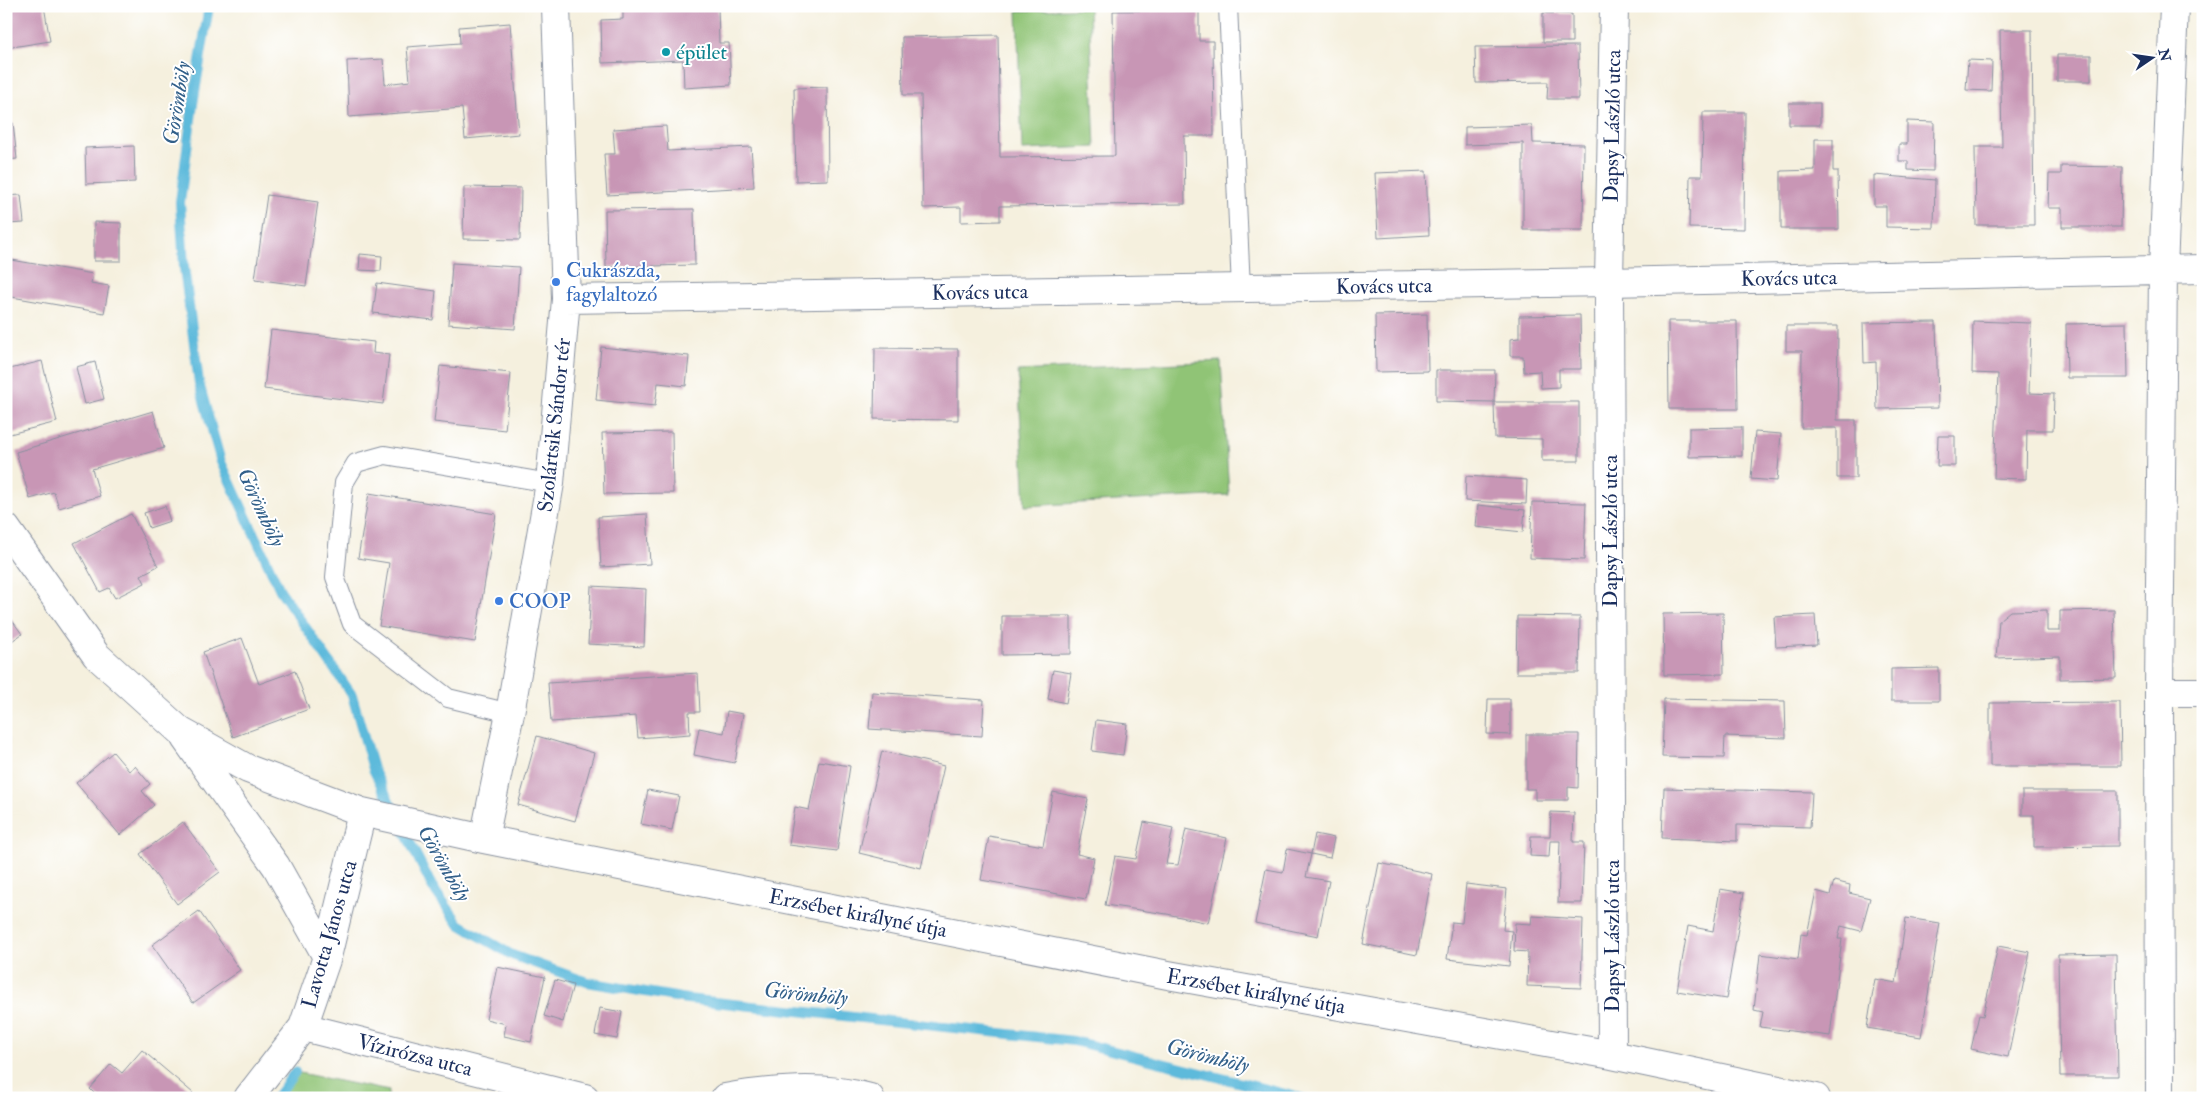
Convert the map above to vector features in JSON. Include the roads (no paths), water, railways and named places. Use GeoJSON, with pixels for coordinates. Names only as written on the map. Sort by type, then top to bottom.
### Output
{"type":"FeatureCollection","features":[{"type":"Feature","properties":{"kind":"street","name":"Szolártsik Sándor tér"},"geometry":{"type":"LineString","coordinates":[[484,839],[510,713],[550,483],[566,299],[556,6]]}},
{"type":"Feature","properties":{"kind":"street","name":"Dapsy László utca"},"geometry":{"type":"LineString","coordinates":[[1612,1055],[1609,282],[1614,6]]}},
{"type":"Feature","properties":{"kind":"street"},"geometry":{"type":"LineString","coordinates":[[2160,1098],[2159,692],[2162,269],[2174,6]]}},
{"type":"Feature","properties":{"kind":"street","name":"Kovács utca"},"geometry":{"type":"LineString","coordinates":[[566,299],[1609,282],[2203,269]]}},
{"type":"Feature","properties":{"kind":"street","name":"Erzsébet királyné útja"},"geometry":{"type":"LineString","coordinates":[[6,528],[96,655],[180,731],[248,769],[366,813],[484,839],[1168,975],[1612,1055],[1816,1098]]}},
{"type":"Feature","properties":{"kind":"street"},"geometry":{"type":"LineString","coordinates":[[2159,692],[2203,692]]}},
{"type":"Feature","properties":{"kind":"street"},"geometry":{"type":"LineString","coordinates":[[180,731],[276,866],[327,957]]}},
{"type":"Feature","properties":{"kind":"street","name":"Lavotta János utca"},"geometry":{"type":"LineString","coordinates":[[248,1098],[302,1027],[327,957],[366,813]]}},
{"type":"Feature","properties":{"kind":"street","name":"Vízirózsa utca"},"geometry":{"type":"LineString","coordinates":[[302,1027],[585,1098]]}},
{"type":"Feature","properties":{"kind":"street"},"geometry":{"type":"LineString","coordinates":[[725,1098],[770,1091],[846,1092],[870,1098]]}},
{"type":"Feature","properties":{"kind":"lane"},"geometry":{"type":"LineString","coordinates":[[1228,6],[1241,288]]}},
{"type":"Feature","properties":{"kind":"lane"},"geometry":{"type":"LineString","coordinates":[[510,713],[448,698],[352,624],[335,577],[344,483],[356,463],[385,455],[550,483]]}},
{"type":"Feature","properties":{"kind":"waterway","name":"Görömböly"},"geometry":{"type":"LineString","coordinates":[[209,6],[180,202],[184,267],[199,383],[221,462],[280,590],[352,695],[373,769],[432,886],[459,924],[512,955],[587,982],[687,999],[1074,1041],[1301,1098]]}},
{"type":"Feature","properties":{"kind":"waterway"},"geometry":{"type":"LineString","coordinates":[[276,1098],[295,1072]]}},
{"type":"Feature","properties":{"kind":"place","name":"épület"},"geometry":{"type":"Point","coordinates":[666,52]}},
{"type":"Feature","properties":{"kind":"place","name":"Cukrászda, fagylaltozó"},"geometry":{"type":"Point","coordinates":[556,282]}},
{"type":"Feature","properties":{"kind":"place","name":"COOP"},"geometry":{"type":"Point","coordinates":[499,601]}}]}
